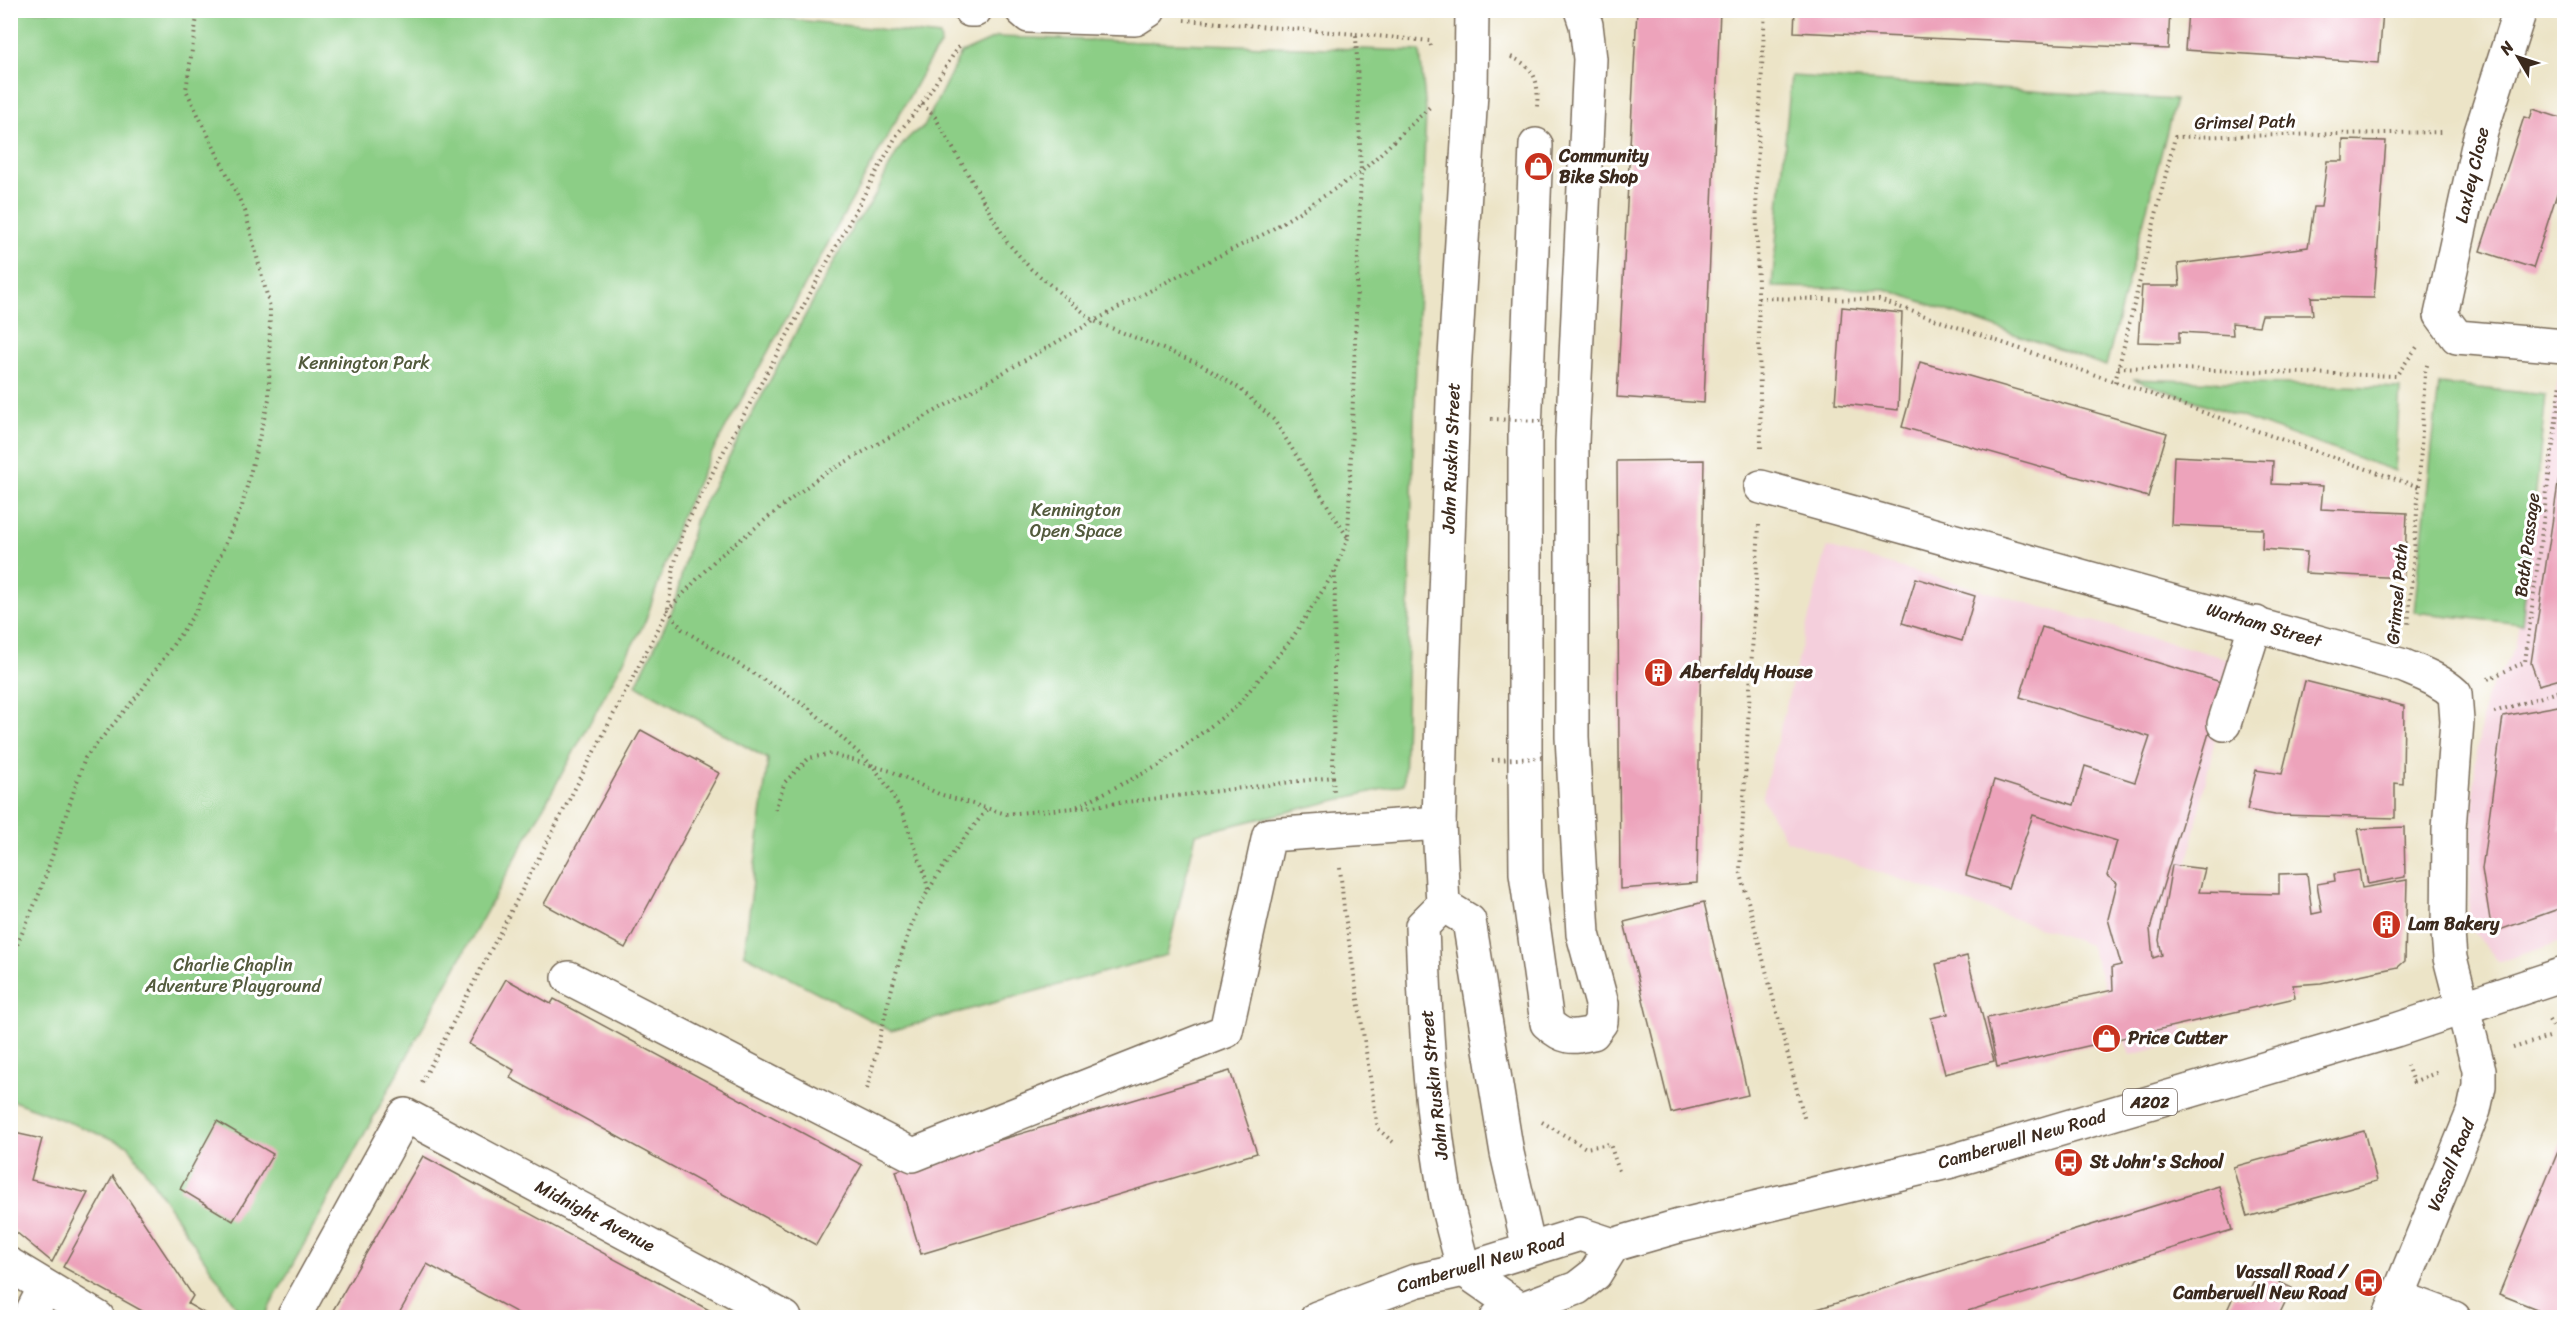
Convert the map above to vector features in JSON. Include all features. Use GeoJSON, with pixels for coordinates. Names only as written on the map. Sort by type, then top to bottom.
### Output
{"type":"FeatureCollection","features":[{"type":"Feature","properties":{"kind":"main road"},"geometry":{"type":"LineString","coordinates":[[1022,10],[1029,16],[1135,19],[1149,11]]}},
{"type":"Feature","properties":{"kind":"main road","name":"John Ruskin Street"},"geometry":{"type":"LineString","coordinates":[[1464,1270],[1447,1204],[1430,1079],[1422,926],[1443,905],[1439,823],[1454,373],[1471,93],[1472,10]]}},
{"type":"Feature","properties":{"kind":"main road"},"geometry":{"type":"LineString","coordinates":[[1536,145],[1525,431],[1526,873],[1547,1023],[1559,1035],[1574,1038],[1593,1033],[1602,1022],[1602,1004],[1583,934],[1572,737],[1572,442],[1590,59],[1586,25],[1581,10]]}},
{"type":"Feature","properties":{"kind":"main road","name":"Laxley Close"},"geometry":{"type":"LineString","coordinates":[[2449,326],[2481,132],[2520,10]]}},
{"type":"Feature","properties":{"kind":"main road"},"geometry":{"type":"LineString","coordinates":[[2449,326],[2563,362]]}},
{"type":"Feature","properties":{"kind":"main road","name":"Warham Street"},"geometry":{"type":"LineString","coordinates":[[1761,487],[2404,666],[2432,677],[2446,686],[2456,708]]}},
{"type":"Feature","properties":{"kind":"main road"},"geometry":{"type":"LineString","coordinates":[[2224,724],[2256,623]]}},
{"type":"Feature","properties":{"kind":"main road"},"geometry":{"type":"LineString","coordinates":[[2456,708],[2449,829],[2448,910],[2450,958],[2463,1008]]}},
{"type":"Feature","properties":{"kind":"main road"},"geometry":{"type":"LineString","coordinates":[[569,978],[913,1155],[1226,1031],[1269,835],[1439,823]]}},
{"type":"Feature","properties":{"kind":"main road"},"geometry":{"type":"LineString","coordinates":[[1443,905],[1469,921],[1507,1153],[1530,1249]]}},
{"type":"Feature","properties":{"kind":"main road","name":"Camberwell New Road"},"geometry":{"type":"LineString","coordinates":[[1317,1317],[1415,1281],[1464,1270],[1580,1234],[1613,1245],[1746,1210],[1952,1161],[2463,1008],[2565,974]]}},
{"type":"Feature","properties":{"kind":"main road","name":"Vassall Road"},"geometry":{"type":"LineString","coordinates":[[2394,1307],[2474,1110],[2479,1086],[2477,1060],[2463,1008]]}},
{"type":"Feature","properties":{"kind":"main road"},"geometry":{"type":"LineString","coordinates":[[293,1317],[405,1114]]}},
{"type":"Feature","properties":{"kind":"main road","name":"Midnight Avenue"},"geometry":{"type":"LineString","coordinates":[[405,1114],[785,1317]]}},
{"type":"Feature","properties":{"kind":"main road"},"geometry":{"type":"LineString","coordinates":[[1464,1270],[1509,1313],[1577,1288],[1595,1274],[1613,1245]]}},
{"type":"Feature","properties":{"kind":"main road"},"geometry":{"type":"LineString","coordinates":[[10,1265],[98,1317]]}},
{"type":"Feature","properties":{"kind":"main road"},"geometry":{"type":"LineString","coordinates":[[29,1317],[45,1287]]}},
{"type":"Feature","properties":{"kind":"main road"},"geometry":{"type":"LineString","coordinates":[[2394,1307],[2454,1317]]}},
{"type":"Feature","properties":{"kind":"path"},"geometry":{"type":"LineString","coordinates":[[10,962],[40,892],[86,758],[141,691],[195,613],[242,506],[269,399],[270,308],[245,211],[186,90],[198,10]]}},
{"type":"Feature","properties":{"kind":"path"},"geometry":{"type":"LineString","coordinates":[[1765,10],[1756,184],[1761,487],[1740,870],[1805,1121]]}},
{"type":"Feature","properties":{"kind":"path"},"geometry":{"type":"LineString","coordinates":[[929,893],[924,872],[904,817],[890,790],[873,766],[809,708],[682,629],[668,610],[674,566],[684,529],[719,460],[893,143],[922,104],[971,27],[972,11]]}},
{"type":"Feature","properties":{"kind":"path"},"geometry":{"type":"LineString","coordinates":[[1149,11],[1173,19],[1430,41]]}},
{"type":"Feature","properties":{"kind":"path"},"geometry":{"type":"LineString","coordinates":[[1074,808],[1158,766],[1236,707],[1291,640],[1335,571],[1348,538],[1361,172],[1356,34]]}},
{"type":"Feature","properties":{"kind":"path"},"geometry":{"type":"LineString","coordinates":[[1471,48],[1509,56],[1524,62],[1533,72],[1538,96],[1536,145]]}},
{"type":"Feature","properties":{"kind":"path"},"geometry":{"type":"LineString","coordinates":[[405,1114],[668,610],[716,559],[819,477],[1094,321],[1172,279],[1268,232],[1361,172],[1439,97],[1471,93]]}},
{"type":"Feature","properties":{"kind":"path"},"geometry":{"type":"LineString","coordinates":[[922,104],[935,117],[1007,242],[1031,269],[1094,321],[1200,364],[1239,388],[1274,420],[1348,538]]}},
{"type":"Feature","properties":{"kind":"path","name":"Grimsel Path"},"geometry":{"type":"LineString","coordinates":[[2115,382],[2175,137],[2481,132]]}},
{"type":"Feature","properties":{"kind":"path"},"geometry":{"type":"LineString","coordinates":[[1758,298],[1879,300],[2420,487]]}},
{"type":"Feature","properties":{"kind":"path"},"geometry":{"type":"LineString","coordinates":[[2118,367],[2396,376],[2449,326]]}},
{"type":"Feature","properties":{"kind":"path","name":"Grimsel Path"},"geometry":{"type":"LineString","coordinates":[[2404,666],[2420,487],[2425,372],[2449,326]]}},
{"type":"Feature","properties":{"kind":"path","name":"Bath Passage"},"geometry":{"type":"LineString","coordinates":[[2456,708],[2525,662],[2563,362]]}},
{"type":"Feature","properties":{"kind":"path"},"geometry":{"type":"LineString","coordinates":[[1491,419],[1541,421]]}},
{"type":"Feature","properties":{"kind":"path"},"geometry":{"type":"LineString","coordinates":[[1334,800],[1335,571]]}},
{"type":"Feature","properties":{"kind":"path"},"geometry":{"type":"LineString","coordinates":[[2456,708],[2488,714],[2565,690]]}},
{"type":"Feature","properties":{"kind":"path"},"geometry":{"type":"LineString","coordinates":[[775,810],[785,782],[809,758],[831,754],[891,771],[939,795],[1006,813],[1074,808],[1333,777]]}},
{"type":"Feature","properties":{"kind":"path"},"geometry":{"type":"LineString","coordinates":[[1492,760],[1543,758]]}},
{"type":"Feature","properties":{"kind":"path"},"geometry":{"type":"LineString","coordinates":[[866,1095],[894,985],[918,911],[957,849],[987,809]]}},
{"type":"Feature","properties":{"kind":"path"},"geometry":{"type":"LineString","coordinates":[[1339,857],[1344,909],[1378,1129],[1393,1142]]}},
{"type":"Feature","properties":{"kind":"path"},"geometry":{"type":"LineString","coordinates":[[2511,1049],[2550,1037]]}},
{"type":"Feature","properties":{"kind":"path"},"geometry":{"type":"LineString","coordinates":[[2407,1065],[2413,1082],[2438,1072]]}},
{"type":"Feature","properties":{"kind":"path"},"geometry":{"type":"LineString","coordinates":[[1540,1112],[1542,1123],[1586,1148],[1610,1144],[1620,1174]]}},
{"type":"Feature","properties":{"kind":"shaded area"},"geometry":{"type":"Polygon","coordinates":[[[2564,369],[2564,941],[2499,962],[2468,925],[2475,766],[2485,698],[2515,648],[2559,373],[2564,369]]]}},
{"type":"Feature","properties":{"kind":"shaded area"},"geometry":{"type":"Polygon","coordinates":[[[1827,547],[2232,660],[2170,945],[2185,1042],[2130,1055],[2090,945],[1786,840],[1762,799],[1827,547]]]}},
{"type":"Feature","properties":{"kind":"green space","name":"Kennington Park"},"geometry":{"type":"Polygon","coordinates":[[[709,10],[940,36],[941,44],[929,61],[708,460],[680,520],[645,622],[264,1317],[243,1317],[128,1145],[11,1100],[10,11],[709,10]]]}},
{"type":"Feature","properties":{"kind":"green space","name":"Kennington Open Space"},"geometry":{"type":"Polygon","coordinates":[[[997,37],[1420,51],[1426,112],[1415,390],[1404,784],[1196,834],[1167,955],[891,1031],[744,954],[768,759],[636,685],[673,609],[696,518],[855,223],[876,194],[898,150],[914,133],[924,127],[961,53],[997,37]]]}},
{"type":"Feature","properties":{"kind":"green space"},"geometry":{"type":"Polygon","coordinates":[[[1791,76],[2175,100],[2106,366],[1885,289],[1772,287],[1791,76]]]}},
{"type":"Feature","properties":{"kind":"green space"},"geometry":{"type":"Polygon","coordinates":[[[2133,379],[2400,388],[2395,471],[2133,379]]]}},
{"type":"Feature","properties":{"kind":"green space"},"geometry":{"type":"Polygon","coordinates":[[[2439,384],[2546,395],[2522,624],[2414,612],[2439,384]]]}},
{"type":"Feature","properties":{"kind":"building"},"geometry":{"type":"Polygon","coordinates":[[[1637,10],[1720,10],[1704,403],[1617,397],[1637,10]]]}},
{"type":"Feature","properties":{"kind":"building"},"geometry":{"type":"Polygon","coordinates":[[[1795,10],[2170,10],[2168,49],[1794,32],[1795,10]]]}},
{"type":"Feature","properties":{"kind":"building"},"geometry":{"type":"Polygon","coordinates":[[[2188,10],[2383,10],[2379,63],[2185,50],[2188,10]]]}},
{"type":"Feature","properties":{"kind":"building"},"geometry":{"type":"Polygon","coordinates":[[[2533,109],[2564,119],[2564,172],[2533,268],[2480,251],[2524,117],[2530,119],[2533,109]]]}},
{"type":"Feature","properties":{"kind":"building"},"geometry":{"type":"Polygon","coordinates":[[[2343,140],[2386,141],[2374,298],[2311,297],[2313,315],[2262,315],[2259,326],[2232,323],[2233,335],[2179,332],[2179,343],[2138,342],[2142,286],[2180,286],[2178,264],[2308,247],[2314,207],[2321,207],[2327,161],[2343,161],[2343,140]]]}},
{"type":"Feature","properties":{"kind":"building"},"geometry":{"type":"Polygon","coordinates":[[[1842,307],[1902,313],[1898,410],[1835,403],[1842,307]]]}},
{"type":"Feature","properties":{"kind":"building"},"geometry":{"type":"Polygon","coordinates":[[[1920,362],[2167,433],[2148,497],[1902,427],[1920,362]]]}},
{"type":"Feature","properties":{"kind":"building"},"geometry":{"type":"Polygon","coordinates":[[[2563,451],[2564,678],[2539,685],[2531,663],[2563,451]]]}},
{"type":"Feature","properties":{"kind":"building"},"geometry":{"type":"Polygon","coordinates":[[[2174,456],[2273,461],[2272,484],[2323,486],[2321,509],[2407,513],[2404,578],[2305,573],[2307,552],[2262,549],[2263,529],[2171,525],[2174,456]]]}},
{"type":"Feature","properties":{"kind":"building","name":"Aberfeldy House"},"geometry":{"type":"Polygon","coordinates":[[[1704,460],[1697,883],[1620,889],[1617,461],[1704,460]]]}},
{"type":"Feature","properties":{"kind":"building"},"geometry":{"type":"Polygon","coordinates":[[[1916,578],[1975,596],[1962,641],[1902,623],[1916,578]]]}},
{"type":"Feature","properties":{"kind":"building"},"geometry":{"type":"Polygon","coordinates":[[[2042,627],[2224,683],[2150,929],[2153,958],[2162,955],[2159,940],[2172,865],[2205,869],[2199,892],[2279,894],[2279,874],[2307,873],[2312,914],[2322,912],[2317,884],[2335,881],[2334,874],[2359,870],[2362,888],[2407,880],[2405,961],[2398,967],[2321,983],[2293,985],[2295,998],[1997,1067],[1987,1018],[2113,990],[2112,967],[2121,965],[2108,919],[2117,883],[2107,876],[2117,841],[2033,815],[2008,888],[1966,875],[1994,780],[2074,805],[2085,766],[2135,782],[2150,737],[2020,697],[2042,627]]]}},
{"type":"Feature","properties":{"kind":"building"},"geometry":{"type":"Polygon","coordinates":[[[2305,681],[2404,706],[2403,784],[2395,783],[2395,818],[2275,815],[2247,810],[2256,770],[2282,774],[2305,681]]]}},
{"type":"Feature","properties":{"kind":"building"},"geometry":{"type":"Polygon","coordinates":[[[2564,705],[2564,798],[2559,830],[2564,829],[2564,907],[2497,931],[2491,926],[2482,869],[2503,716],[2564,705]]]}},
{"type":"Feature","properties":{"kind":"building"},"geometry":{"type":"Polygon","coordinates":[[[641,730],[719,773],[625,948],[544,904],[641,730]]]}},
{"type":"Feature","properties":{"kind":"building"},"geometry":{"type":"Polygon","coordinates":[[[2404,827],[2405,877],[2368,884],[2358,829],[2404,827]]]}},
{"type":"Feature","properties":{"kind":"building"},"geometry":{"type":"Polygon","coordinates":[[[1704,902],[1748,1095],[1671,1113],[1624,922],[1704,902]]]}},
{"type":"Feature","properties":{"kind":"building"},"geometry":{"type":"Polygon","coordinates":[[[1967,956],[1994,1061],[1945,1074],[1931,1018],[1948,1014],[1936,964],[1967,956]]]}},
{"type":"Feature","properties":{"kind":"building"},"geometry":{"type":"Polygon","coordinates":[[[506,979],[551,1004],[554,999],[862,1165],[816,1245],[510,1078],[514,1070],[469,1044],[506,979]]]}},
{"type":"Feature","properties":{"kind":"building"},"geometry":{"type":"Polygon","coordinates":[[[1230,1071],[1257,1153],[921,1254],[896,1171],[1230,1071]]]}},
{"type":"Feature","properties":{"kind":"building"},"geometry":{"type":"Polygon","coordinates":[[[217,1121],[273,1154],[233,1221],[180,1189],[217,1121]]]}},
{"type":"Feature","properties":{"kind":"building"},"geometry":{"type":"Polygon","coordinates":[[[2364,1131],[2377,1181],[2247,1217],[2233,1167],[2364,1131]]]}},
{"type":"Feature","properties":{"kind":"building"},"geometry":{"type":"Polygon","coordinates":[[[10,1132],[42,1139],[31,1180],[88,1193],[52,1262],[10,1227],[10,1132]]]}},
{"type":"Feature","properties":{"kind":"building"},"geometry":{"type":"Polygon","coordinates":[[[2564,1137],[2564,1313],[2563,1317],[2557,1317],[2499,1294],[2564,1137]]]}},
{"type":"Feature","properties":{"kind":"building"},"geometry":{"type":"Polygon","coordinates":[[[423,1156],[722,1317],[525,1317],[427,1264],[397,1317],[329,1317],[423,1156]]]}},
{"type":"Feature","properties":{"kind":"building"},"geometry":{"type":"Polygon","coordinates":[[[113,1176],[193,1296],[188,1304],[211,1317],[153,1317],[63,1267],[113,1176]]]}},
{"type":"Feature","properties":{"kind":"building"},"geometry":{"type":"Polygon","coordinates":[[[2219,1186],[2232,1230],[1948,1317],[1791,1317],[2219,1186]]]}},
{"type":"Feature","properties":{"kind":"building"},"geometry":{"type":"Polygon","coordinates":[[[2258,1272],[2292,1288],[2279,1315],[2285,1317],[2224,1317],[2234,1295],[2245,1299],[2258,1272]]]}},
{"type":"Feature","properties":{"kind":"place","name":"Community Bike Shop"},"geometry":{"type":"Point","coordinates":[1538,166]}},
{"type":"Feature","properties":{"kind":"place","name":"Aberfeldy House"},"geometry":{"type":"Point","coordinates":[1659,672]}},
{"type":"Feature","properties":{"kind":"place","name":"Lam Bakery"},"geometry":{"type":"Point","coordinates":[2387,924]}},
{"type":"Feature","properties":{"kind":"place","name":"Price Cutter"},"geometry":{"type":"Point","coordinates":[2107,1038]}},
{"type":"Feature","properties":{"kind":"place","name":"St John's School"},"geometry":{"type":"Point","coordinates":[2069,1162]}},
{"type":"Feature","properties":{"kind":"place","name":"Vassall Road / Camberwell New Road"},"geometry":{"type":"Point","coordinates":[2368,1282]}},
{"type":"Feature","properties":{"kind":"park label","name":"Charlie Chaplin Adventure Playground"},"geometry":{"type":"Point","coordinates":[233,975]}}]}
